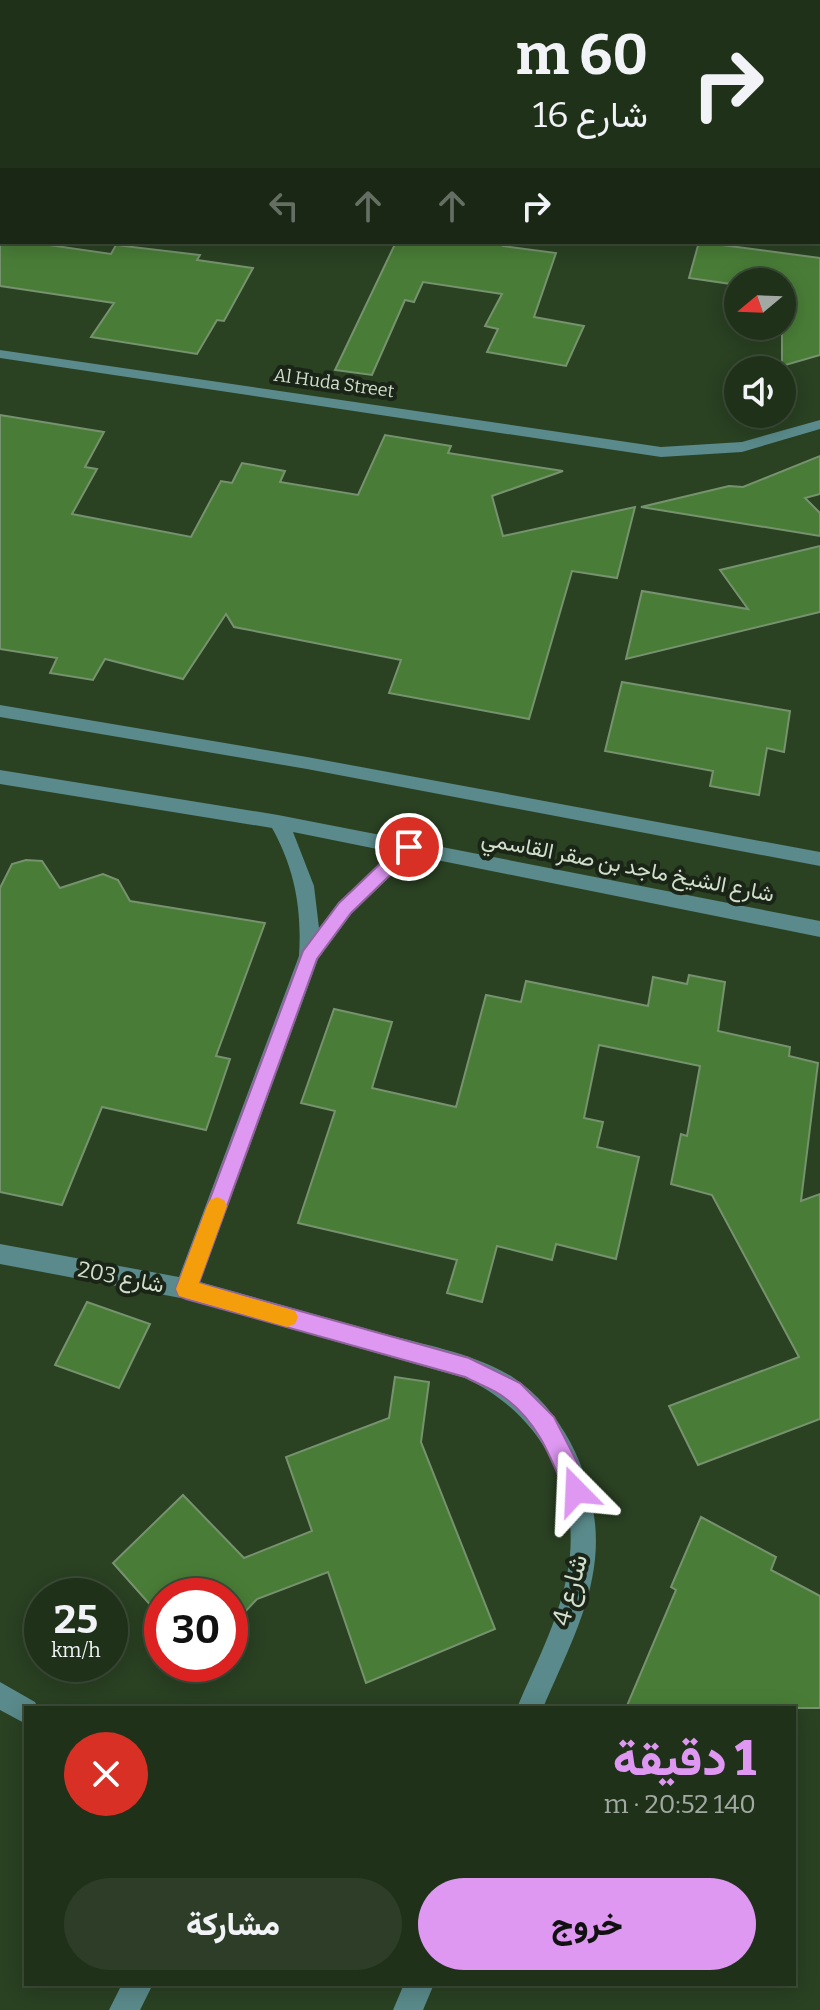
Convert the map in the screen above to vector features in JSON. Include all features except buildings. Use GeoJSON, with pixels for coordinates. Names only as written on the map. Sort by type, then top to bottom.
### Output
{"type":"FeatureCollection","features":[{"type":"Feature","properties":{"kind":"street","name":"Al Huda Street"},"geometry":{"type":"LineString","coordinates":[[0,354],[661,452],[705,453],[747,448],[820,424]]}},
{"type":"Feature","properties":{"kind":"street","name":"Al Huda Street"},"geometry":{"type":"LineString","coordinates":[[661,452],[753,437],[820,412]]}},
{"type":"Feature","properties":{"kind":"street","name":"شارع الشيخ ماجد بن صقر القاسمي"},"geometry":{"type":"LineString","coordinates":[[0,711],[323,766],[820,859]]}},
{"type":"Feature","properties":{"kind":"street","name":"شارع الشيخ ماجد بن صقر القاسمي"},"geometry":{"type":"LineString","coordinates":[[0,777],[278,822],[820,929]]}},
{"type":"Feature","properties":{"kind":"street"},"geometry":{"type":"LineString","coordinates":[[186,1289],[309,956],[311,927],[306,885],[292,846],[278,822]]}},
{"type":"Feature","properties":{"kind":"street"},"geometry":{"type":"LineString","coordinates":[[309,956],[345,908],[409,847]]}},
{"type":"Feature","properties":{"kind":"street","name":"شارع 203"},"geometry":{"type":"LineString","coordinates":[[0,1254],[186,1289],[469,1368],[512,1390],[547,1425],[570,1469]]}},
{"type":"Feature","properties":{"kind":"street","name":"شارع 4"},"geometry":{"type":"LineString","coordinates":[[531,1706],[571,1604],[583,1559],[582,1513],[570,1469]]}},
{"type":"Feature","properties":{"kind":"street"},"geometry":{"type":"LineString","coordinates":[[0,1695],[24,1710]]}},
{"type":"Feature","properties":{"kind":"street"},"geometry":{"type":"LineString","coordinates":[[124,2010],[137,1986]]}},
{"type":"Feature","properties":{"kind":"street"},"geometry":{"type":"LineString","coordinates":[[408,2010],[418,1986]]}},
{"type":"Feature","properties":{"kind":"slow traffic"},"geometry":{"type":"LineString","coordinates":[[217,1206],[186,1289],[287,1317]]}},
{"type":"Feature","properties":{"kind":"route"},"geometry":{"type":"LineString","coordinates":[[409,847],[365,886],[309,956],[186,1289],[469,1368],[512,1390],[547,1425],[570,1469],[576,1491]]}}]}
